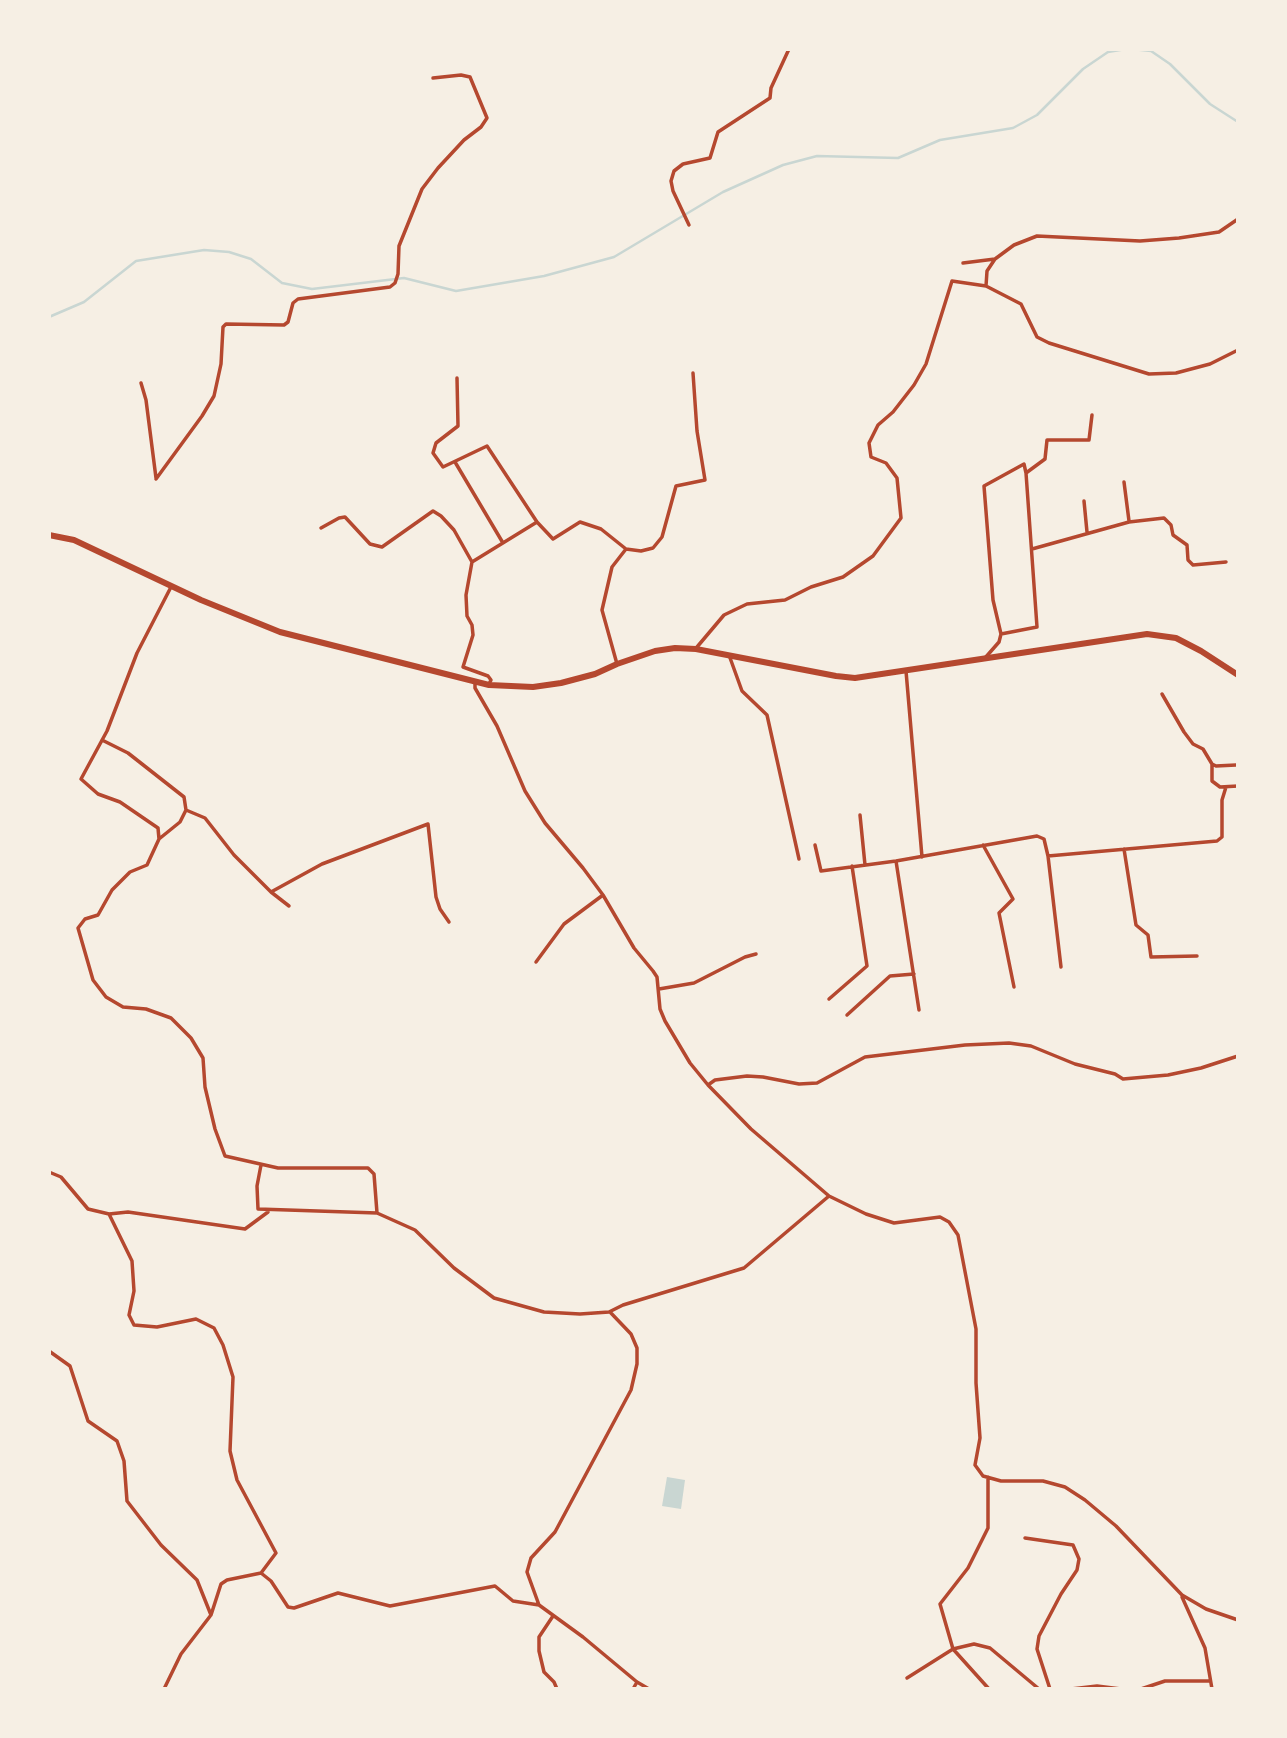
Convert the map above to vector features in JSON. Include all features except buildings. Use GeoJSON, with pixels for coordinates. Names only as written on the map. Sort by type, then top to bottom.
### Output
{"type":"FeatureCollection","features":[{"type":"Feature","properties":{"kind":"highway"},"geometry":{"type":"LineString","coordinates":[[49,535],[74,540],[201,600],[280,632],[489,685],[533,687],[561,683],[595,674],[655,651],[675,648],[696,649],[845,677],[906,671],[1124,636],[1164,635],[1194,647],[1238,675]]}},
{"type":"Feature","properties":{"kind":"street"},"geometry":{"type":"LineString","coordinates":[[689,225],[671,181],[674,171],[683,164],[710,158],[718,132],[770,98],[771,88],[789,49]]}},
{"type":"Feature","properties":{"kind":"street"},"geometry":{"type":"LineString","coordinates":[[141,383],[146,400],[156,479],[214,396],[221,364],[223,327],[226,324],[284,325],[288,322],[293,303],[298,299],[390,287],[395,283],[399,246],[422,188],[487,118],[470,78],[461,75],[433,78]]}},
{"type":"Feature","properties":{"kind":"street"},"geometry":{"type":"LineString","coordinates":[[986,286],[987,271],[995,258],[1014,245],[1037,236],[1140,241],[1179,238],[1219,232],[1238,219]]}},
{"type":"Feature","properties":{"kind":"street"},"geometry":{"type":"LineString","coordinates":[[963,263],[995,258]]}},
{"type":"Feature","properties":{"kind":"street"},"geometry":{"type":"LineString","coordinates":[[696,649],[724,615],[747,604],[785,600],[843,576],[873,556],[901,518],[897,478],[886,463],[871,457],[869,443],[878,425],[893,412],[926,364],[952,281],[986,286],[1021,304],[1037,337],[1049,343],[1149,374],[1177,373],[1210,364],[1238,350]]}},
{"type":"Feature","properties":{"kind":"street"},"geometry":{"type":"LineString","coordinates":[[457,378],[458,426],[436,443],[433,453],[443,467],[487,446],[537,522],[553,539],[580,522],[601,529],[626,549],[641,551],[653,548],[662,537],[676,486],[705,480],[697,431],[693,373]]}},
{"type":"Feature","properties":{"kind":"street"},"geometry":{"type":"LineString","coordinates":[[1026,473],[1045,459],[1047,440],[1089,440],[1092,415]]}},
{"type":"Feature","properties":{"kind":"street"},"geometry":{"type":"LineString","coordinates":[[455,462],[503,543]]}},
{"type":"Feature","properties":{"kind":"street"},"geometry":{"type":"LineString","coordinates":[[983,659],[999,642],[1001,634],[993,600],[984,486],[1024,464],[1037,628],[1001,634]]}},
{"type":"Feature","properties":{"kind":"street"},"geometry":{"type":"LineString","coordinates":[[1124,482],[1129,522]]}},
{"type":"Feature","properties":{"kind":"street"},"geometry":{"type":"LineString","coordinates":[[1084,501],[1087,532]]}},
{"type":"Feature","properties":{"kind":"street"},"geometry":{"type":"LineString","coordinates":[[321,528],[345,517],[370,544],[382,547],[433,511],[441,516],[454,530],[472,562],[466,595],[467,616],[473,635],[463,667],[488,676],[491,680],[489,685]]}},
{"type":"Feature","properties":{"kind":"street"},"geometry":{"type":"LineString","coordinates":[[1032,548],[1129,522],[1164,518],[1171,525],[1173,535],[1187,545],[1188,560],[1193,565],[1226,562]]}},
{"type":"Feature","properties":{"kind":"street"},"geometry":{"type":"LineString","coordinates":[[472,562],[537,522]]}},
{"type":"Feature","properties":{"kind":"street"},"geometry":{"type":"LineString","coordinates":[[617,664],[602,610],[612,566],[626,549]]}},
{"type":"Feature","properties":{"kind":"street"},"geometry":{"type":"LineString","coordinates":[[159,839],[158,828],[120,802],[98,794],[80,779],[102,740],[137,653],[171,586]]}},
{"type":"Feature","properties":{"kind":"street"},"geometry":{"type":"LineString","coordinates":[[729,656],[742,691],[767,715],[799,859]]}},
{"type":"Feature","properties":{"kind":"street"},"geometry":{"type":"LineString","coordinates":[[906,671],[922,857]]}},
{"type":"Feature","properties":{"kind":"street"},"geometry":{"type":"LineString","coordinates":[[475,682],[475,688],[497,726],[525,791],[545,823],[603,895],[634,948],[653,971],[660,989],[660,1009],[665,1021],[690,1063],[708,1085],[751,1129],[829,1196],[866,1214],[894,1223],[940,1217],[949,1222],[958,1235],[976,1329],[980,1438],[975,1465],[983,1476],[1001,1481],[1042,1481],[1065,1487],[1116,1526],[1182,1595],[1206,1609],[1238,1620]]}},
{"type":"Feature","properties":{"kind":"street"},"geometry":{"type":"LineString","coordinates":[[1162,694],[1184,732],[1193,744],[1203,749],[1212,764],[1212,781],[1220,787],[1238,786]]}},
{"type":"Feature","properties":{"kind":"street"},"geometry":{"type":"LineString","coordinates":[[102,740],[128,753],[184,797],[186,810],[180,822],[159,839],[147,865],[130,872],[112,890],[97,915],[85,919],[78,928],[93,980],[106,997],[123,1007],[146,1009],[171,1018],[191,1038],[203,1058],[205,1087],[225,1156],[261,1166],[368,1168],[374,1174],[377,1213]]}},
{"type":"Feature","properties":{"kind":"street"},"geometry":{"type":"LineString","coordinates":[[1212,764],[1236,765]]}},
{"type":"Feature","properties":{"kind":"street"},"geometry":{"type":"LineString","coordinates":[[1048,856],[1217,841],[1222,837],[1222,800],[1226,787]]}},
{"type":"Feature","properties":{"kind":"street"},"geometry":{"type":"LineString","coordinates":[[186,810],[205,818],[226,846],[271,892],[289,906]]}},
{"type":"Feature","properties":{"kind":"street"},"geometry":{"type":"LineString","coordinates":[[860,815],[865,865]]}},
{"type":"Feature","properties":{"kind":"street"},"geometry":{"type":"LineString","coordinates":[[271,892],[322,864],[428,824],[431,832],[436,897],[449,922]]}},
{"type":"Feature","properties":{"kind":"street"},"geometry":{"type":"LineString","coordinates":[[816,845],[821,871],[922,857],[1037,836],[1044,839],[1061,967]]}},
{"type":"Feature","properties":{"kind":"street"},"geometry":{"type":"LineString","coordinates":[[983,845],[1013,898],[999,913],[1014,987]]}},
{"type":"Feature","properties":{"kind":"street"},"geometry":{"type":"LineString","coordinates":[[1124,849],[1136,925],[1147,935],[1151,957],[1197,956]]}},
{"type":"Feature","properties":{"kind":"street"},"geometry":{"type":"LineString","coordinates":[[897,861],[919,1010]]}},
{"type":"Feature","properties":{"kind":"street"},"geometry":{"type":"LineString","coordinates":[[830,999],[867,966],[852,866]]}},
{"type":"Feature","properties":{"kind":"street"},"geometry":{"type":"LineString","coordinates":[[536,962],[564,924],[603,895]]}},
{"type":"Feature","properties":{"kind":"street"},"geometry":{"type":"LineString","coordinates":[[660,989],[694,983],[756,954]]}},
{"type":"Feature","properties":{"kind":"street"},"geometry":{"type":"LineString","coordinates":[[848,1015],[890,976],[914,974]]}},
{"type":"Feature","properties":{"kind":"street"},"geometry":{"type":"LineString","coordinates":[[708,1085],[715,1080],[747,1076],[799,1084],[817,1083],[865,1056],[1009,1042],[1031,1046],[1123,1079],[1168,1075],[1238,1056]]}},
{"type":"Feature","properties":{"kind":"street"},"geometry":{"type":"LineString","coordinates":[[261,1166],[257,1186],[258,1209],[377,1213],[415,1230],[454,1268],[494,1298],[544,1312],[580,1314],[609,1312],[744,1268],[829,1196]]}},
{"type":"Feature","properties":{"kind":"street"},"geometry":{"type":"LineString","coordinates":[[49,1172],[61,1177],[88,1209],[109,1214],[128,1212],[244,1229],[270,1211]]}},
{"type":"Feature","properties":{"kind":"street"},"geometry":{"type":"LineString","coordinates":[[109,1214],[132,1261],[134,1291],[129,1315],[134,1325],[157,1327],[196,1319],[214,1328],[223,1345],[233,1377],[230,1451],[234,1471],[276,1553],[261,1573],[227,1580],[221,1584],[212,1615],[181,1654],[164,1689]]}},
{"type":"Feature","properties":{"kind":"street"},"geometry":{"type":"LineString","coordinates":[[538,1605],[527,1572],[531,1558],[555,1532],[632,1390],[637,1348],[619,1318],[609,1312]]}},
{"type":"Feature","properties":{"kind":"street"},"geometry":{"type":"LineString","coordinates":[[49,1351],[70,1366],[88,1421],[117,1441],[124,1461],[127,1501],[161,1545],[197,1580],[212,1615]]}},
{"type":"Feature","properties":{"kind":"street"},"geometry":{"type":"LineString","coordinates":[[988,1477],[988,1528],[968,1568],[940,1604],[953,1649],[989,1689]]}},
{"type":"Feature","properties":{"kind":"street"},"geometry":{"type":"LineString","coordinates":[[1025,1538],[1073,1545],[1079,1559],[1077,1570],[1039,1636],[1037,1649],[1050,1689]]}},
{"type":"Feature","properties":{"kind":"street"},"geometry":{"type":"LineString","coordinates":[[261,1573],[271,1580],[288,1607],[294,1608],[338,1593],[390,1606],[495,1586],[513,1601],[538,1605],[649,1689]]}},
{"type":"Feature","properties":{"kind":"street"},"geometry":{"type":"LineString","coordinates":[[1182,1595],[1205,1648],[1212,1689]]}},
{"type":"Feature","properties":{"kind":"street"},"geometry":{"type":"LineString","coordinates":[[553,1616],[539,1637],[539,1651],[544,1672],[557,1689]]}},
{"type":"Feature","properties":{"kind":"street"},"geometry":{"type":"LineString","coordinates":[[49,1633],[49,1656]]}},
{"type":"Feature","properties":{"kind":"street"},"geometry":{"type":"LineString","coordinates":[[907,1678],[953,1649],[974,1644],[990,1647],[1040,1689]]}},
{"type":"Feature","properties":{"kind":"street"},"geometry":{"type":"LineString","coordinates":[[1141,1689],[1165,1681],[1210,1681]]}},
{"type":"Feature","properties":{"kind":"street"},"geometry":{"type":"LineString","coordinates":[[633,1689],[637,1682]]}},
{"type":"Feature","properties":{"kind":"street"},"geometry":{"type":"LineString","coordinates":[[1071,1689],[1097,1686],[1121,1689]]}},
{"type":"Feature","properties":{"kind":"shaded area"},"geometry":{"type":"Polygon","coordinates":[[[667,1477],[685,1480],[681,1509],[662,1506],[667,1477]]]}},
{"type":"Feature","properties":{"kind":"waterway"},"geometry":{"type":"LineString","coordinates":[[49,317],[84,302],[136,261],[204,250],[229,252],[251,259],[282,283],[312,289],[404,278],[456,291],[544,276],[614,257],[723,192],[783,165],[817,156],[898,158],[940,140],[1013,128],[1037,115],[1083,69],[1108,52],[1126,49]]}},
{"type":"Feature","properties":{"kind":"waterway"},"geometry":{"type":"LineString","coordinates":[[1132,49],[1151,51],[1170,64],[1210,104],[1238,122]]}}]}
